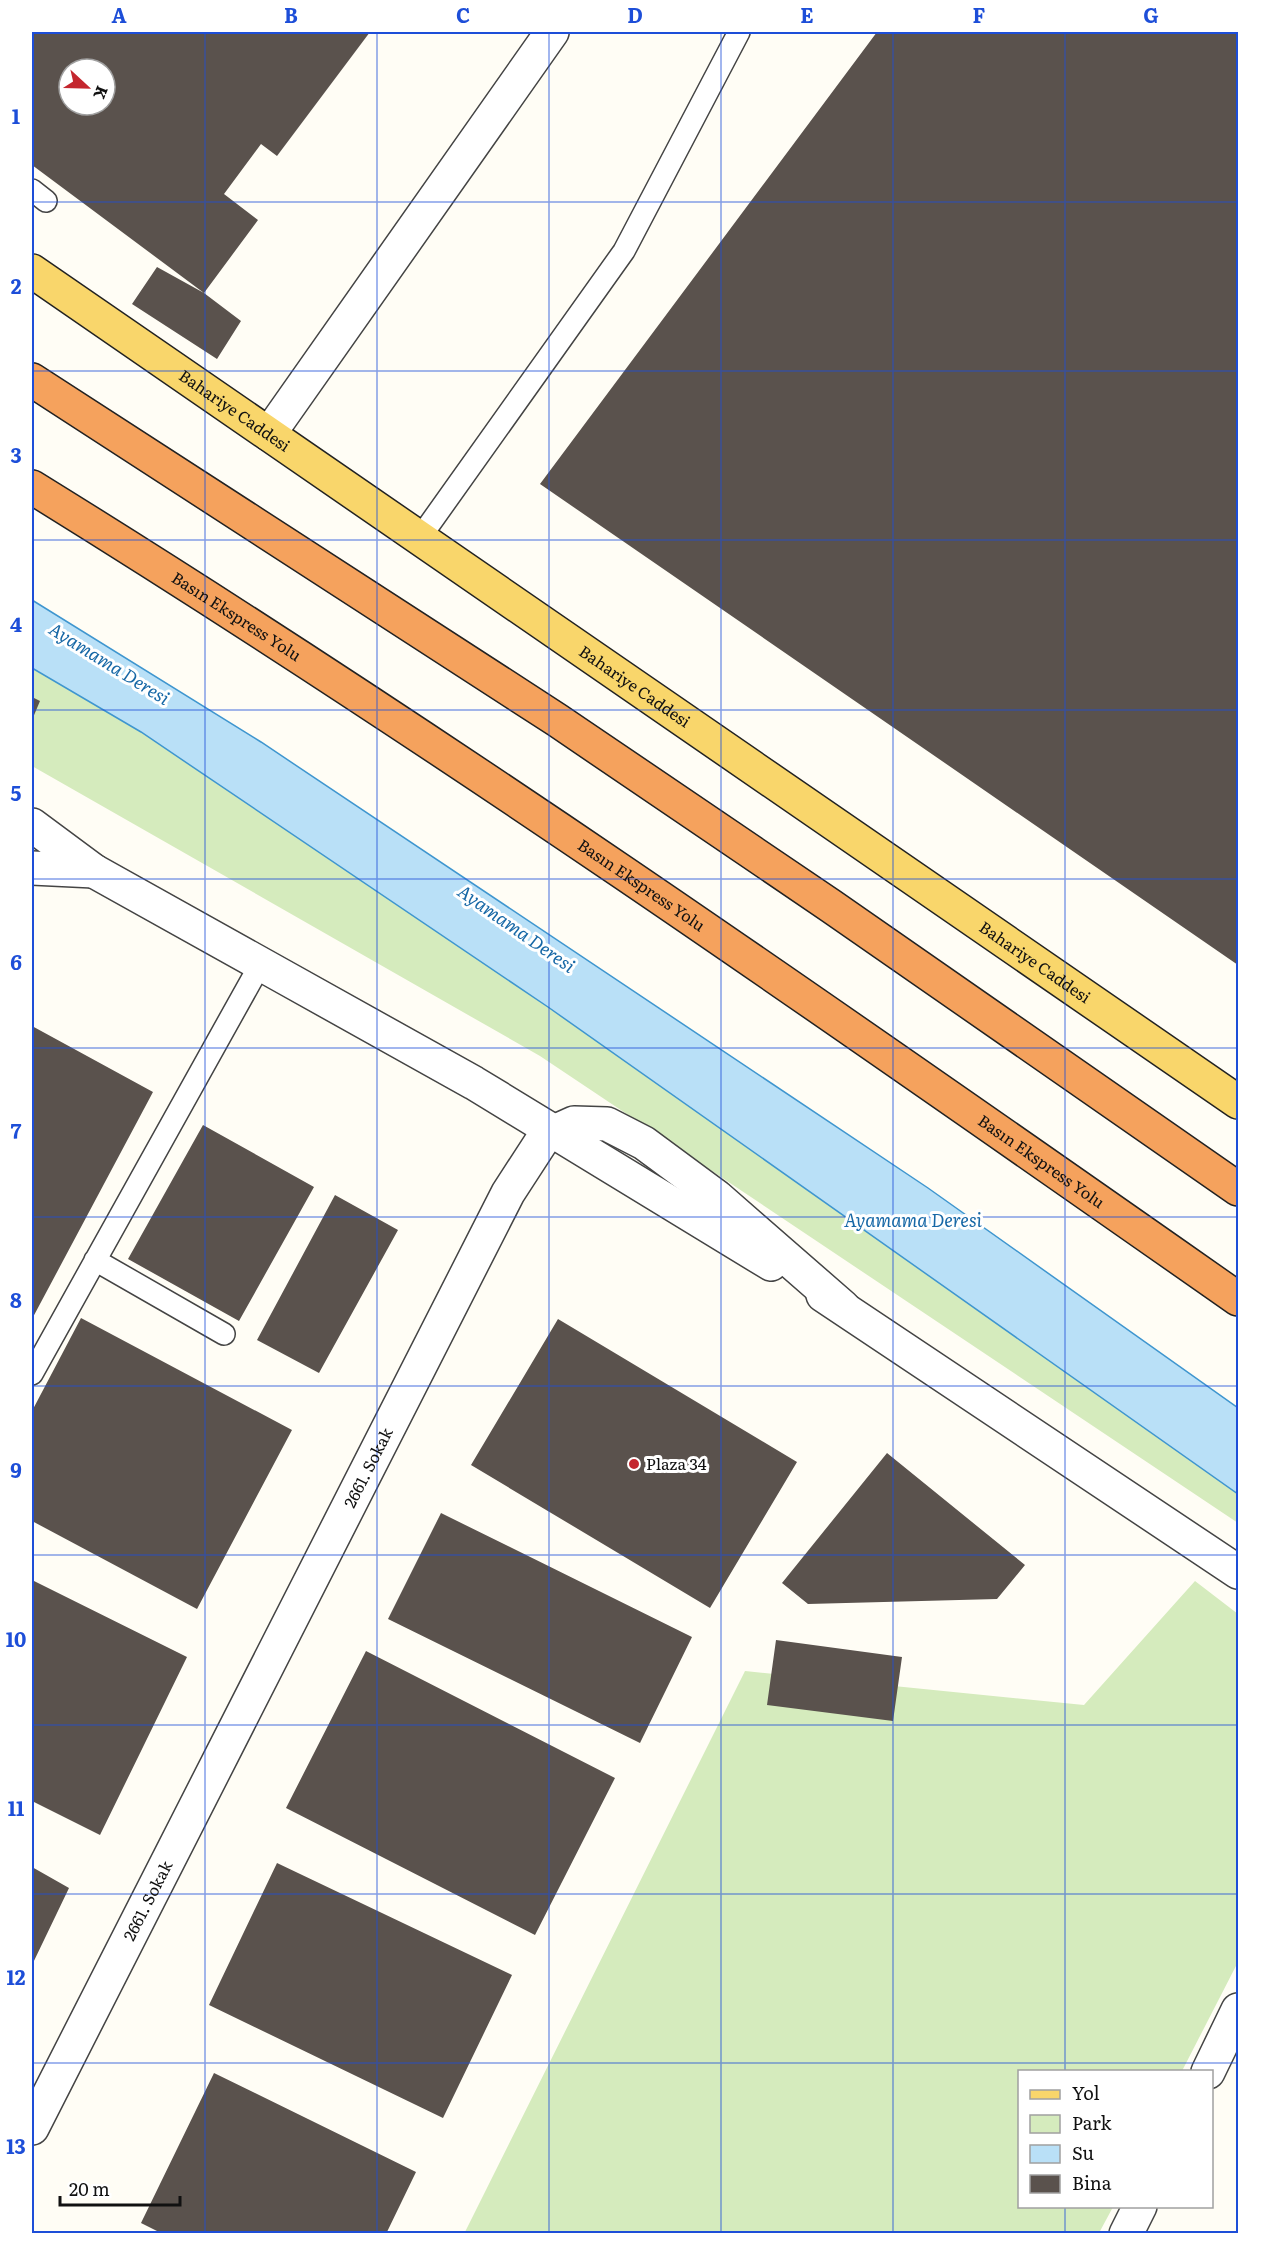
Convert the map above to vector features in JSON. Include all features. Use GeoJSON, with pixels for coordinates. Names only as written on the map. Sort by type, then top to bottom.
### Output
{"type":"FeatureCollection","features":[{"type":"Feature","properties":{"kind":"highway"},"geometry":{"type":"LineString","coordinates":[[32,380],[567,726],[1239,1189]]}},
{"type":"Feature","properties":{"kind":"highway","name":"Basın Ekspress Yolu"},"geometry":{"type":"LineString","coordinates":[[32,487],[399,721],[739,952],[1239,1299]]}},
{"type":"Feature","properties":{"kind":"main road","name":"Bahariye Caddesi"},"geometry":{"type":"LineString","coordinates":[[32,271],[1239,1102]]}},
{"type":"Feature","properties":{"kind":"street"},"geometry":{"type":"LineString","coordinates":[[269,434],[552,32]]}},
{"type":"Feature","properties":{"kind":"street"},"geometry":{"type":"LineString","coordinates":[[32,825],[94,871],[474,1083],[843,1307],[1239,1572]]}},
{"type":"Feature","properties":{"kind":"street"},"geometry":{"type":"LineString","coordinates":[[32,868],[94,871]]}},
{"type":"Feature","properties":{"kind":"street","name":"2661. Sokak"},"geometry":{"type":"LineString","coordinates":[[32,2128],[508,1193],[545,1136],[555,1132]]}},
{"type":"Feature","properties":{"kind":"street"},"geometry":{"type":"LineString","coordinates":[[1209,2070],[1239,2010]]}},
{"type":"Feature","properties":{"kind":"street"},"geometry":{"type":"LineString","coordinates":[[1126,2234],[1139,2208]]}},
{"type":"Feature","properties":{"kind":"lane"},"geometry":{"type":"LineString","coordinates":[[419,539],[624,251],[738,32]]}},
{"type":"Feature","properties":{"kind":"lane"},"geometry":{"type":"LineString","coordinates":[[32,1374],[261,963]]}},
{"type":"Feature","properties":{"kind":"lane"},"geometry":{"type":"LineString","coordinates":[[95,1260],[224,1334]]}},
{"type":"Feature","properties":{"kind":"green space"},"geometry":{"type":"Polygon","coordinates":[[[32,668],[141,732],[548,1007],[1238,1494],[1238,1523],[540,1056],[32,766],[32,668]]]}},
{"type":"Feature","properties":{"kind":"green space"},"geometry":{"type":"Polygon","coordinates":[[[1195,1581],[1238,1614],[1238,1962],[1183,2070],[1018,2070],[1018,2208],[1112,2208],[1099,2233],[464,2234],[745,1671],[1084,1705],[1195,1581]]]}},
{"type":"Feature","properties":{"kind":"water","name":"Ayamama Deresi"},"geometry":{"type":"Polygon","coordinates":[[[32,600],[261,742],[928,1188],[1238,1408],[1238,1494],[548,1007],[141,732],[32,668],[32,600]]]}},
{"type":"Feature","properties":{"kind":"building"},"geometry":{"type":"Polygon","coordinates":[[[32,32],[370,32],[277,156],[261,144],[224,194],[258,220],[204,293],[32,165],[32,32]]]}},
{"type":"Feature","properties":{"kind":"building"},"geometry":{"type":"Polygon","coordinates":[[[877,32],[1238,32],[1238,965],[540,484],[877,32]]]}},
{"type":"Feature","properties":{"kind":"building"},"geometry":{"type":"Polygon","coordinates":[[[157,267],[204,293],[241,321],[217,359],[132,304],[157,267]]]}},
{"type":"Feature","properties":{"kind":"building"},"geometry":{"type":"Polygon","coordinates":[[[32,697],[40,701],[32,720],[32,697]]]}},
{"type":"Feature","properties":{"kind":"building"},"geometry":{"type":"Polygon","coordinates":[[[32,1026],[153,1092],[32,1319],[32,1026]]]}},
{"type":"Feature","properties":{"kind":"building"},"geometry":{"type":"Polygon","coordinates":[[[203,1125],[314,1187],[239,1321],[128,1259],[203,1125]]]}},
{"type":"Feature","properties":{"kind":"building"},"geometry":{"type":"Polygon","coordinates":[[[335,1195],[398,1230],[319,1373],[257,1340],[335,1195]]]}},
{"type":"Feature","properties":{"kind":"building"},"geometry":{"type":"Polygon","coordinates":[[[81,1318],[292,1430],[197,1609],[32,1521],[32,1411],[81,1318]]]}},
{"type":"Feature","properties":{"kind":"building","name":"Plaza 34"},"geometry":{"type":"Polygon","coordinates":[[[558,1319],[797,1462],[710,1608],[471,1465],[558,1319]]]}},
{"type":"Feature","properties":{"kind":"building"},"geometry":{"type":"Polygon","coordinates":[[[887,1453],[1025,1565],[997,1599],[808,1604],[782,1583],[887,1453]]]}},
{"type":"Feature","properties":{"kind":"building"},"geometry":{"type":"Polygon","coordinates":[[[441,1513],[692,1637],[640,1743],[388,1619],[441,1513]]]}},
{"type":"Feature","properties":{"kind":"building"},"geometry":{"type":"Polygon","coordinates":[[[32,1580],[187,1657],[100,1835],[32,1801],[32,1580]]]}},
{"type":"Feature","properties":{"kind":"building"},"geometry":{"type":"Polygon","coordinates":[[[776,1640],[902,1657],[893,1721],[767,1705],[776,1640]]]}},
{"type":"Feature","properties":{"kind":"building"},"geometry":{"type":"Polygon","coordinates":[[[366,1651],[615,1778],[535,1935],[286,1808],[366,1651]]]}},
{"type":"Feature","properties":{"kind":"building"},"geometry":{"type":"Polygon","coordinates":[[[277,1863],[512,1975],[443,2118],[209,2005],[277,1863]]]}},
{"type":"Feature","properties":{"kind":"building"},"geometry":{"type":"Polygon","coordinates":[[[32,1867],[69,1888],[32,1965],[32,1867]]]}},
{"type":"Feature","properties":{"kind":"building"},"geometry":{"type":"Polygon","coordinates":[[[214,2073],[416,2172],[386,2234],[163,2234],[141,2223],[214,2073]]]}},
{"type":"Feature","properties":{"kind":"place","name":"Plaza 34"},"geometry":{"type":"Point","coordinates":[634,1464]}}]}
